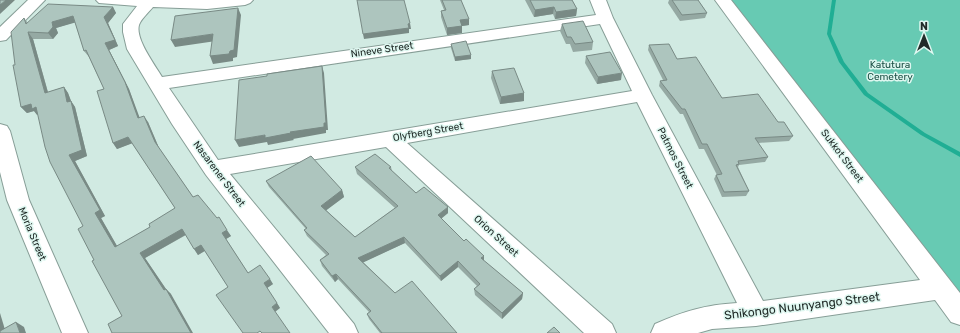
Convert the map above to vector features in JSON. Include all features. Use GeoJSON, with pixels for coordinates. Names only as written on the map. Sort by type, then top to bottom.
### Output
{"type":"FeatureCollection","features":[{"type":"Feature","properties":{"kind":"street"},"geometry":{"type":"LineString","coordinates":[[0,36],[37,0]]}},
{"type":"Feature","properties":{"kind":"street"},"geometry":{"type":"LineString","coordinates":[[104,0],[207,4],[246,0]]}},
{"type":"Feature","properties":{"kind":"street","name":"Sukkot Street"},"geometry":{"type":"LineString","coordinates":[[723,0],[960,313]]}},
{"type":"Feature","properties":{"kind":"street","name":"Nasarener Street"},"geometry":{"type":"LineString","coordinates":[[148,2],[131,24],[131,32],[136,49],[159,83],[179,119],[213,169],[345,333]]}},
{"type":"Feature","properties":{"kind":"street","name":"Nineve Street"},"geometry":{"type":"LineString","coordinates":[[159,83],[602,9]]}},
{"type":"Feature","properties":{"kind":"street","name":"Patmos Street"},"geometry":{"type":"LineString","coordinates":[[602,9],[643,95],[756,314]]}},
{"type":"Feature","properties":{"kind":"street","name":"Olyfberg Street"},"geometry":{"type":"LineString","coordinates":[[213,169],[643,95]]}},
{"type":"Feature","properties":{"kind":"street","name":"Moria Street"},"geometry":{"type":"LineString","coordinates":[[0,131],[18,200],[75,333]]}},
{"type":"Feature","properties":{"kind":"street","name":"Orion Street"},"geometry":{"type":"LineString","coordinates":[[390,139],[603,333]]}},
{"type":"Feature","properties":{"kind":"street","name":"Shikongo Nuunyango Street"},"geometry":{"type":"LineString","coordinates":[[664,333],[684,324],[712,317],[756,314],[942,288]]}},
{"type":"Feature","properties":{"kind":"green space","name":"Katutura Cemetery"},"geometry":{"type":"Polygon","coordinates":[[[723,0],[960,0],[960,313],[723,0]]]}},
{"type":"Feature","properties":{"kind":"building"},"geometry":{"type":"Polygon","coordinates":[[[0,0],[6,0],[0,5],[0,0]]]}},
{"type":"Feature","properties":{"kind":"building"},"geometry":{"type":"Polygon","coordinates":[[[357,0],[404,0],[410,23],[408,24],[409,28],[363,34],[357,0]]]}},
{"type":"Feature","properties":{"kind":"building"},"geometry":{"type":"Polygon","coordinates":[[[442,0],[461,0],[469,19],[460,20],[462,26],[447,28],[441,11],[446,10],[442,0]]]}},
{"type":"Feature","properties":{"kind":"building"},"geometry":{"type":"Polygon","coordinates":[[[530,0],[572,0],[577,9],[556,12],[554,7],[535,10],[530,0]]]}},
{"type":"Feature","properties":{"kind":"building"},"geometry":{"type":"Polygon","coordinates":[[[672,0],[698,0],[707,13],[682,15],[672,0]]]}},
{"type":"Feature","properties":{"kind":"building"},"geometry":{"type":"Polygon","coordinates":[[[48,4],[113,7],[104,17],[115,40],[105,43],[125,82],[138,118],[144,116],[155,142],[193,197],[198,195],[217,218],[219,217],[227,230],[222,233],[248,273],[260,265],[270,279],[264,283],[277,303],[272,307],[290,333],[262,333],[260,331],[257,333],[243,333],[216,295],[228,287],[201,245],[194,249],[182,229],[140,253],[164,290],[166,289],[191,333],[112,333],[108,324],[122,316],[92,261],[94,260],[78,229],[83,226],[50,162],[36,107],[32,109],[31,104],[21,107],[13,65],[15,65],[11,32],[24,18],[26,24],[48,4]],[[73,16],[52,22],[53,27],[48,33],[28,32],[45,93],[64,87],[67,102],[71,101],[82,150],[69,155],[100,210],[95,213],[115,247],[150,227],[149,224],[175,208],[128,137],[113,143],[97,91],[104,89],[86,50],[84,51],[73,16]]]}},
{"type":"Feature","properties":{"kind":"building"},"geometry":{"type":"Polygon","coordinates":[[[238,8],[234,50],[230,51],[229,54],[210,56],[213,34],[171,40],[175,16],[238,8]]]}},
{"type":"Feature","properties":{"kind":"building"},"geometry":{"type":"Polygon","coordinates":[[[583,21],[593,42],[575,44],[571,37],[567,37],[562,24],[583,21]]]}},
{"type":"Feature","properties":{"kind":"building"},"geometry":{"type":"Polygon","coordinates":[[[466,41],[471,55],[455,57],[451,44],[466,41]]]}},
{"type":"Feature","properties":{"kind":"building"},"geometry":{"type":"Polygon","coordinates":[[[669,44],[677,59],[696,57],[722,98],[758,94],[778,122],[784,122],[793,136],[755,138],[768,157],[738,161],[739,164],[736,165],[749,191],[724,192],[716,175],[722,174],[707,144],[702,144],[685,109],[682,109],[660,81],[667,80],[649,45],[669,44]]]}},
{"type":"Feature","properties":{"kind":"building"},"geometry":{"type":"Polygon","coordinates":[[[610,52],[622,73],[598,77],[586,56],[610,52]]]}},
{"type":"Feature","properties":{"kind":"building"},"geometry":{"type":"Polygon","coordinates":[[[322,66],[326,123],[324,123],[324,127],[290,132],[291,133],[265,138],[265,135],[235,140],[239,80],[267,76],[267,74],[322,66]]]}},
{"type":"Feature","properties":{"kind":"building"},"geometry":{"type":"Polygon","coordinates":[[[514,68],[524,93],[501,97],[492,71],[514,68]]]}},
{"type":"Feature","properties":{"kind":"building"},"geometry":{"type":"Polygon","coordinates":[[[375,154],[391,167],[389,168],[416,193],[424,187],[448,207],[438,215],[464,241],[466,239],[484,256],[481,258],[523,293],[502,313],[474,289],[480,284],[458,261],[440,276],[404,237],[358,258],[395,293],[412,281],[457,333],[382,333],[367,314],[371,311],[336,274],[332,276],[320,260],[329,254],[304,230],[307,228],[266,181],[311,156],[342,190],[321,206],[355,237],[398,206],[355,167],[375,154]]]}},
{"type":"Feature","properties":{"kind":"building"},"geometry":{"type":"Polygon","coordinates":[[[16,322],[20,333],[0,333],[0,331],[16,322]]]}},
{"type":"Feature","properties":{"kind":"building"},"geometry":{"type":"Polygon","coordinates":[[[554,327],[560,333],[547,333],[554,327]]]}},
{"type":"Feature","properties":{"kind":"waterway"},"geometry":{"type":"LineString","coordinates":[[834,0],[829,34],[842,62],[866,94],[923,134],[960,155]]}}]}
